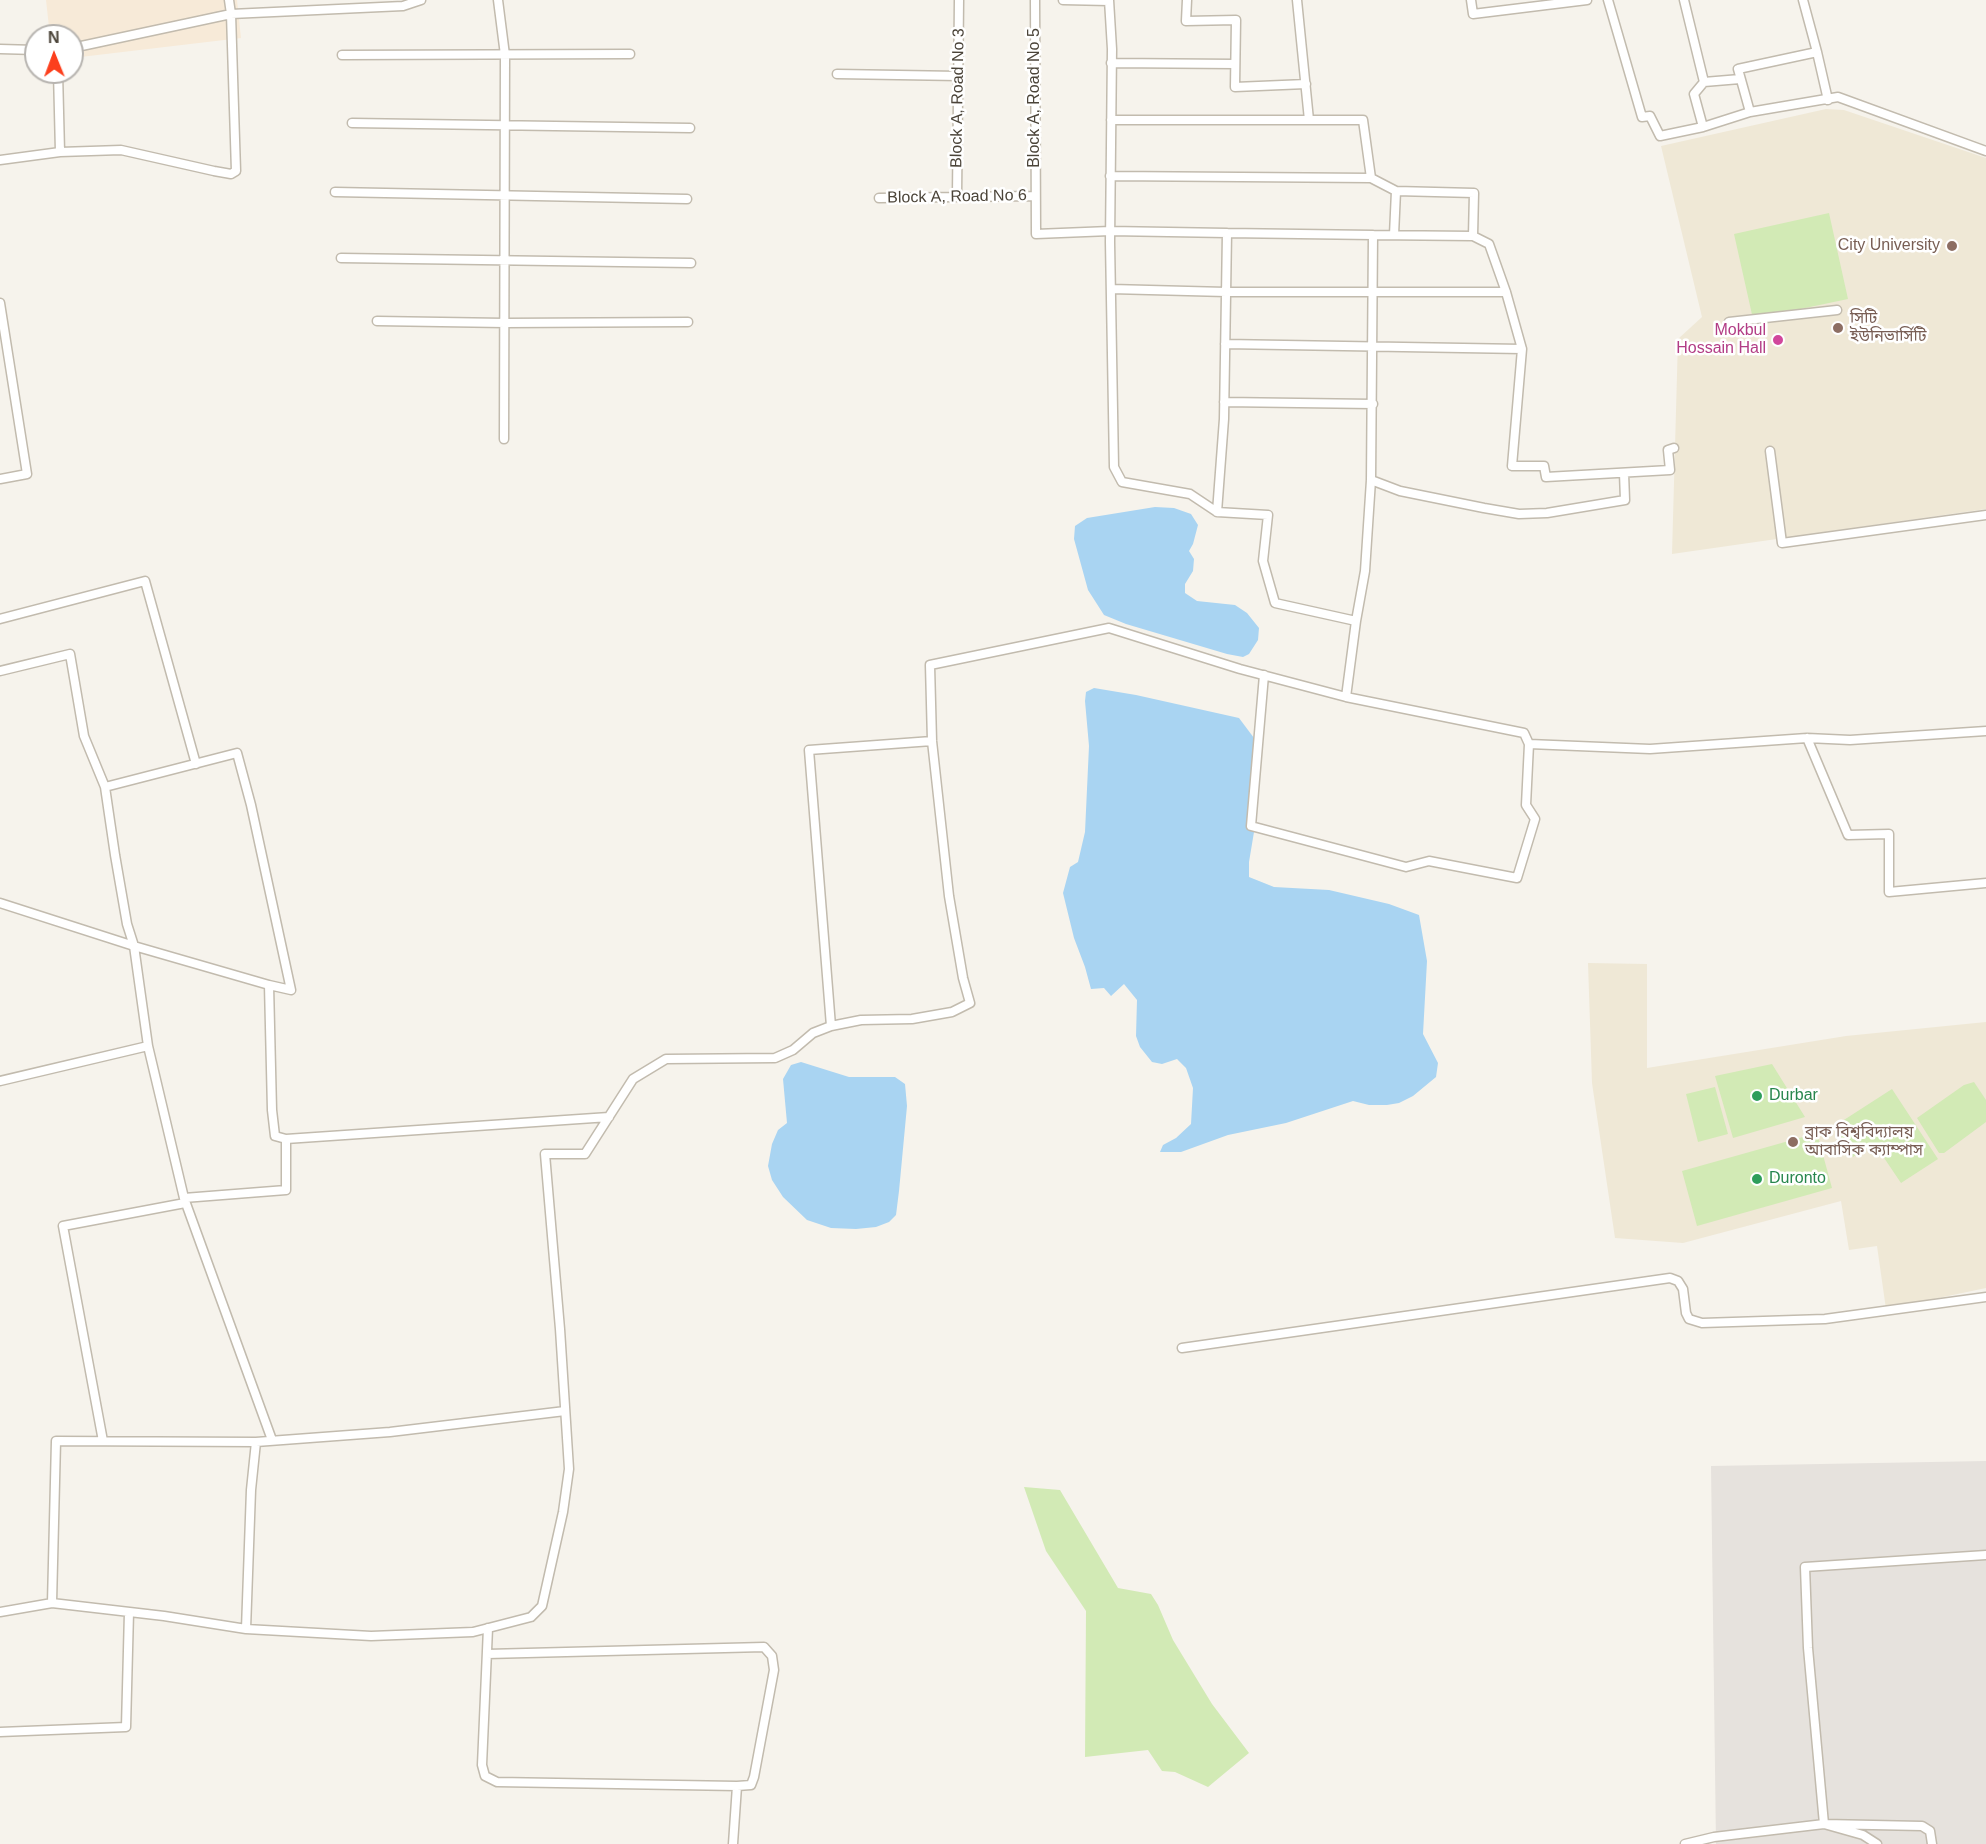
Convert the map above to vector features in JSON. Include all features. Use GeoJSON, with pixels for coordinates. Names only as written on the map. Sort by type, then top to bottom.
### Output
{"type":"FeatureCollection","features":[{"type":"Feature","properties":{"kind":"street"},"geometry":{"type":"LineString","coordinates":[[0,160],[60,152],[121,150],[214,171],[231,174],[237,171],[229,0]]}},
{"type":"Feature","properties":{"kind":"street"},"geometry":{"type":"LineString","coordinates":[[84,45],[231,14],[402,6],[421,0]]}},
{"type":"Feature","properties":{"kind":"street"},"geometry":{"type":"LineString","coordinates":[[498,0],[505,55],[506,125],[504,439]]}},
{"type":"Feature","properties":{"kind":"street","name":"Block A, Road No 3"},"geometry":{"type":"LineString","coordinates":[[957,197],[959,0]]}},
{"type":"Feature","properties":{"kind":"street","name":"Block A, Road No 5"},"geometry":{"type":"LineString","coordinates":[[1035,0],[1036,234],[1110,231]]}},
{"type":"Feature","properties":{"kind":"street"},"geometry":{"type":"LineString","coordinates":[[1063,0],[1109,0],[1112,63],[1110,231],[1114,466],[1122,482],[1190,494],[1217,512],[1268,515],[1263,561],[1275,603],[1356,621]]}},
{"type":"Feature","properties":{"kind":"street"},"geometry":{"type":"LineString","coordinates":[[1187,0],[1186,21],[1236,20],[1235,87],[1306,84]]}},
{"type":"Feature","properties":{"kind":"street"},"geometry":{"type":"LineString","coordinates":[[1298,0],[1309,120]]}},
{"type":"Feature","properties":{"kind":"street"},"geometry":{"type":"LineString","coordinates":[[1471,0],[1473,14],[1587,0]]}},
{"type":"Feature","properties":{"kind":"street"},"geometry":{"type":"LineString","coordinates":[[1608,0],[1642,117],[1650,116],[1660,136],[1703,127],[1750,112],[1838,97],[1986,151]]}},
{"type":"Feature","properties":{"kind":"street"},"geometry":{"type":"LineString","coordinates":[[1684,0],[1704,82]]}},
{"type":"Feature","properties":{"kind":"street"},"geometry":{"type":"LineString","coordinates":[[1803,0],[1828,100]]}},
{"type":"Feature","properties":{"kind":"street"},"geometry":{"type":"LineString","coordinates":[[0,49],[24,50]]}},
{"type":"Feature","properties":{"kind":"street"},"geometry":{"type":"LineString","coordinates":[[1750,112],[1738,69],[1817,52]]}},
{"type":"Feature","properties":{"kind":"street"},"geometry":{"type":"LineString","coordinates":[[342,55],[630,54]]}},
{"type":"Feature","properties":{"kind":"street"},"geometry":{"type":"LineString","coordinates":[[1112,63],[1235,64]]}},
{"type":"Feature","properties":{"kind":"street"},"geometry":{"type":"LineString","coordinates":[[837,74],[958,76]]}},
{"type":"Feature","properties":{"kind":"street"},"geometry":{"type":"LineString","coordinates":[[1703,127],[1694,94],[1704,82],[1740,79]]}},
{"type":"Feature","properties":{"kind":"street"},"geometry":{"type":"LineString","coordinates":[[58,84],[60,152]]}},
{"type":"Feature","properties":{"kind":"street"},"geometry":{"type":"LineString","coordinates":[[1111,120],[1363,120],[1371,178]]}},
{"type":"Feature","properties":{"kind":"street"},"geometry":{"type":"LineString","coordinates":[[352,123],[690,128]]}},
{"type":"Feature","properties":{"kind":"street"},"geometry":{"type":"LineString","coordinates":[[1110,176],[1371,178],[1396,191],[1474,193],[1473,236]]}},
{"type":"Feature","properties":{"kind":"street"},"geometry":{"type":"LineString","coordinates":[[1394,235],[1396,191]]}},
{"type":"Feature","properties":{"kind":"street"},"geometry":{"type":"LineString","coordinates":[[335,192],[687,199]]}},
{"type":"Feature","properties":{"kind":"street","name":"Block A, Road No 6"},"geometry":{"type":"LineString","coordinates":[[879,198],[1035,196]]}},
{"type":"Feature","properties":{"kind":"street"},"geometry":{"type":"LineString","coordinates":[[1110,231],[1473,236],[1489,244],[1506,292],[1522,349],[1512,466],[1544,466],[1546,477],[1670,470],[1668,450],[1674,448]]}},
{"type":"Feature","properties":{"kind":"street"},"geometry":{"type":"LineString","coordinates":[[1217,512],[1224,402],[1227,233]]}},
{"type":"Feature","properties":{"kind":"street"},"geometry":{"type":"LineString","coordinates":[[1347,697],[1356,621],[1365,571],[1371,480],[1374,346],[1373,235]]}},
{"type":"Feature","properties":{"kind":"street"},"geometry":{"type":"LineString","coordinates":[[341,258],[691,262]]}},
{"type":"Feature","properties":{"kind":"street"},"geometry":{"type":"LineString","coordinates":[[1111,289],[1226,292],[1506,292]]}},
{"type":"Feature","properties":{"kind":"street"},"geometry":{"type":"LineString","coordinates":[[0,303],[27,474],[0,479]]}},
{"type":"Feature","properties":{"kind":"street"},"geometry":{"type":"LineString","coordinates":[[1729,322],[1837,310]]}},
{"type":"Feature","properties":{"kind":"street"},"geometry":{"type":"LineString","coordinates":[[377,321],[688,322]]}},
{"type":"Feature","properties":{"kind":"street"},"geometry":{"type":"LineString","coordinates":[[1225,344],[1522,349]]}},
{"type":"Feature","properties":{"kind":"street"},"geometry":{"type":"LineString","coordinates":[[1224,402],[1372,404]]}},
{"type":"Feature","properties":{"kind":"street"},"geometry":{"type":"LineString","coordinates":[[1770,451],[1782,543],[1986,515]]}},
{"type":"Feature","properties":{"kind":"street"},"geometry":{"type":"LineString","coordinates":[[1371,480],[1400,490],[1519,514],[1547,513],[1625,500],[1624,473]]}},
{"type":"Feature","properties":{"kind":"street"},"geometry":{"type":"LineString","coordinates":[[0,619],[145,581],[196,764]]}},
{"type":"Feature","properties":{"kind":"street"},"geometry":{"type":"LineString","coordinates":[[0,1612],[52,1603],[246,1629],[371,1636],[473,1632],[531,1617],[542,1606],[563,1512],[569,1469],[545,1154],[585,1154],[633,1079],[666,1059],[775,1058],[793,1050],[813,1033],[831,1026],[861,1020],[912,1019],[952,1012],[970,1003],[963,978],[949,896],[932,741],[930,665],[1109,628],[1264,675],[1347,697],[1524,733],[1529,744],[1526,805],[1535,819],[1517,878],[1430,861],[1406,867],[1251,826],[1264,675]]}},
{"type":"Feature","properties":{"kind":"street"},"geometry":{"type":"LineString","coordinates":[[0,671],[70,654],[84,736],[105,787],[127,924],[134,946],[148,1046],[184,1200],[272,1440]]}},
{"type":"Feature","properties":{"kind":"street"},"geometry":{"type":"LineString","coordinates":[[1529,744],[1650,749],[1808,738],[1850,740],[1986,731]]}},
{"type":"Feature","properties":{"kind":"street"},"geometry":{"type":"LineString","coordinates":[[1808,738],[1848,835],[1889,834],[1889,892],[1986,883]]}},
{"type":"Feature","properties":{"kind":"street"},"geometry":{"type":"LineString","coordinates":[[831,1026],[808,750],[932,741]]}},
{"type":"Feature","properties":{"kind":"street"},"geometry":{"type":"LineString","coordinates":[[0,903],[134,946],[291,990],[251,805],[237,753],[105,787]]}},
{"type":"Feature","properties":{"kind":"street"},"geometry":{"type":"LineString","coordinates":[[269,985],[272,1110],[275,1136],[286,1139],[609,1117]]}},
{"type":"Feature","properties":{"kind":"street"},"geometry":{"type":"LineString","coordinates":[[0,1081],[148,1046]]}},
{"type":"Feature","properties":{"kind":"street"},"geometry":{"type":"LineString","coordinates":[[103,1442],[63,1227],[184,1200],[286,1190],[286,1139]]}},
{"type":"Feature","properties":{"kind":"street"},"geometry":{"type":"LineString","coordinates":[[1182,1348],[1670,1278],[1678,1281],[1683,1289],[1689,1319],[1702,1323],[1825,1319],[1986,1297]]}},
{"type":"Feature","properties":{"kind":"street"},"geometry":{"type":"LineString","coordinates":[[52,1603],[56,1441],[256,1442],[390,1432],[565,1411]]}},
{"type":"Feature","properties":{"kind":"street"},"geometry":{"type":"LineString","coordinates":[[246,1629],[251,1490],[256,1442]]}},
{"type":"Feature","properties":{"kind":"street"},"geometry":{"type":"LineString","coordinates":[[1824,1824],[1808,1648],[1805,1567],[1986,1555]]}},
{"type":"Feature","properties":{"kind":"street"},"geometry":{"type":"LineString","coordinates":[[0,1732],[126,1727],[129,1612]]}},
{"type":"Feature","properties":{"kind":"street"},"geometry":{"type":"LineString","coordinates":[[487,1654],[764,1647],[772,1656],[774,1670],[751,1785],[497,1782],[485,1776],[482,1765],[488,1628]]}},
{"type":"Feature","properties":{"kind":"street"},"geometry":{"type":"LineString","coordinates":[[733,1844],[737,1786]]}},
{"type":"Feature","properties":{"kind":"street"},"geometry":{"type":"LineString","coordinates":[[1824,1824],[1863,1835],[1877,1844]]}},
{"type":"Feature","properties":{"kind":"street"},"geometry":{"type":"LineString","coordinates":[[1685,1844],[1714,1837],[1824,1824],[1922,1826],[1930,1831],[1932,1844]]}},
{"type":"Feature","properties":{"kind":"shaded area"},"geometry":{"type":"Polygon","coordinates":[[[46,0],[237,0],[241,38],[84,57],[84,24],[49,24],[46,0]]]}},
{"type":"Feature","properties":{"kind":"shaded area","name":"সিটি ইউনিভার্সিটি"},"geometry":{"type":"Polygon","coordinates":[[[1826,109],[1844,110],[1986,158],[1986,509],[1672,554],[1678,339],[1702,317],[1661,146],[1826,109]]]}},
{"type":"Feature","properties":{"kind":"shaded area","name":"ব্রাক বিশ্ববিদ্যালয় আবাসিক ক্যাম্পাস"},"geometry":{"type":"Polygon","coordinates":[[[1588,963],[1647,964],[1647,1068],[1846,1036],[1986,1022],[1986,1288],[1886,1309],[1877,1246],[1849,1250],[1841,1201],[1683,1243],[1615,1238],[1592,1083],[1588,963]]]}},
{"type":"Feature","properties":{"kind":"shaded area"},"geometry":{"type":"Polygon","coordinates":[[[1986,1461],[1986,1844],[1716,1844],[1711,1466],[1986,1461]]]}},
{"type":"Feature","properties":{"kind":"green space"},"geometry":{"type":"Polygon","coordinates":[[[1829,213],[1848,299],[1753,319],[1734,234],[1829,213]]]}},
{"type":"Feature","properties":{"kind":"green space","name":"Durbar"},"geometry":{"type":"Polygon","coordinates":[[[1772,1064],[1805,1117],[1733,1138],[1715,1076],[1772,1064]]]}},
{"type":"Feature","properties":{"kind":"green space"},"geometry":{"type":"Polygon","coordinates":[[[1974,1082],[1986,1100],[1986,1122],[1944,1153],[1939,1153],[1917,1118],[1964,1085],[1974,1082]]]}},
{"type":"Feature","properties":{"kind":"green space"},"geometry":{"type":"Polygon","coordinates":[[[1715,1087],[1728,1134],[1698,1142],[1686,1094],[1715,1087]]]}},
{"type":"Feature","properties":{"kind":"green space"},"geometry":{"type":"Polygon","coordinates":[[[1892,1089],[1938,1159],[1901,1183],[1874,1143],[1853,1157],[1833,1127],[1892,1089]]]}},
{"type":"Feature","properties":{"kind":"green space","name":"Duronto"},"geometry":{"type":"Polygon","coordinates":[[[1817,1133],[1832,1188],[1697,1226],[1682,1171],[1817,1133]]]}},
{"type":"Feature","properties":{"kind":"green space"},"geometry":{"type":"Polygon","coordinates":[[[1024,1487],[1060,1490],[1118,1588],[1151,1594],[1173,1640],[1212,1704],[1249,1753],[1208,1787],[1175,1772],[1162,1771],[1148,1750],[1085,1757],[1086,1611],[1046,1551],[1024,1487]]]}},
{"type":"Feature","properties":{"kind":"water"},"geometry":{"type":"Polygon","coordinates":[[[1155,507],[1174,508],[1191,514],[1198,525],[1189,551],[1194,559],[1193,571],[1185,584],[1185,593],[1197,601],[1235,605],[1247,613],[1259,628],[1258,640],[1249,654],[1243,657],[1227,654],[1126,624],[1104,615],[1088,590],[1074,539],[1075,526],[1087,518],[1155,507]]]}},
{"type":"Feature","properties":{"kind":"water"},"geometry":{"type":"Polygon","coordinates":[[[1094,688],[1239,718],[1254,738],[1255,826],[1249,877],[1274,887],[1329,890],[1389,904],[1419,915],[1427,961],[1423,1034],[1438,1063],[1436,1077],[1413,1096],[1399,1103],[1369,1105],[1353,1101],[1286,1123],[1228,1135],[1181,1152],[1160,1152],[1163,1145],[1176,1138],[1191,1124],[1193,1088],[1186,1068],[1177,1059],[1162,1064],[1152,1062],[1140,1047],[1136,1036],[1137,1000],[1124,984],[1111,996],[1104,988],[1091,989],[1074,938],[1063,893],[1070,867],[1078,862],[1085,832],[1089,746],[1085,701],[1086,692],[1094,688]]]}},
{"type":"Feature","properties":{"kind":"water"},"geometry":{"type":"Polygon","coordinates":[[[801,1062],[849,1077],[895,1077],[905,1084],[907,1106],[899,1191],[896,1215],[889,1222],[876,1227],[856,1229],[831,1228],[807,1220],[783,1197],[772,1180],[768,1166],[772,1144],[778,1130],[787,1123],[783,1079],[791,1065],[801,1062]]]}},
{"type":"Feature","properties":{"kind":"place","name":"City University"},"geometry":{"type":"Point","coordinates":[1952,246]}},
{"type":"Feature","properties":{"kind":"place","name":"সিটি ইউনিভার্সিটি"},"geometry":{"type":"Point","coordinates":[1838,328]}},
{"type":"Feature","properties":{"kind":"place","name":"Mokbul Hossain Hall"},"geometry":{"type":"Point","coordinates":[1778,340]}},
{"type":"Feature","properties":{"kind":"place","name":"Durbar"},"geometry":{"type":"Point","coordinates":[1757,1096]}},
{"type":"Feature","properties":{"kind":"place","name":"ব্রাক বিশ্ববিদ্যালয় আবাসিক ক্যাম্পাস"},"geometry":{"type":"Point","coordinates":[1793,1142]}},
{"type":"Feature","properties":{"kind":"place","name":"Duronto"},"geometry":{"type":"Point","coordinates":[1757,1179]}}]}
